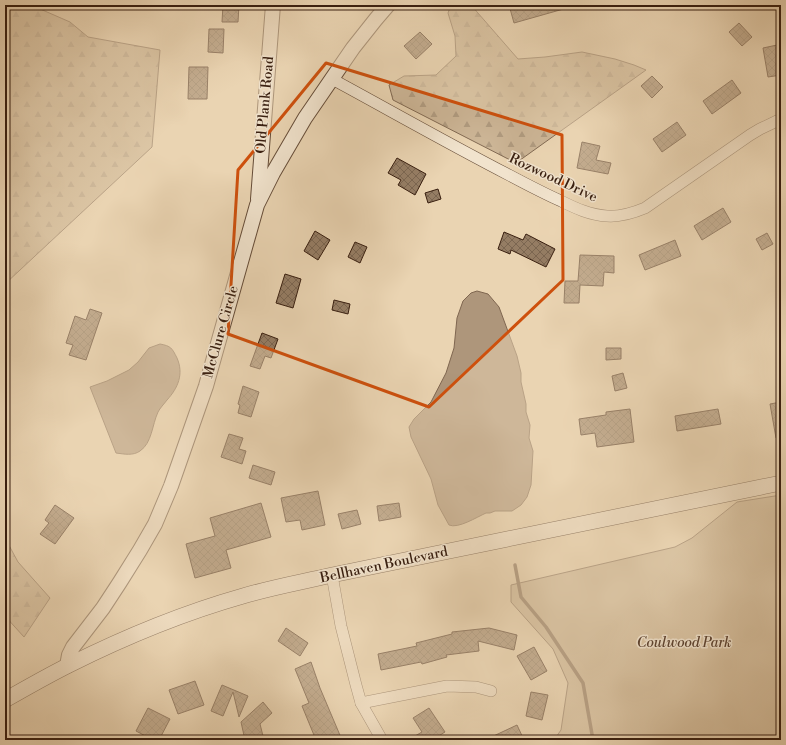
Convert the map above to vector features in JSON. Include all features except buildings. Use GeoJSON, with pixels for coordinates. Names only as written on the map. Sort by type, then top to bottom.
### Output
{"type":"FeatureCollection","features":[{"type":"Feature","properties":{"kind":"main road","name":"Bellhaven Boulevard"},"geometry":{"type":"LineString","coordinates":[[5,700],[99,650],[185,615],[257,592],[332,575],[781,483]]}},
{"type":"Feature","properties":{"kind":"street","name":"Old Plank Road"},"geometry":{"type":"LineString","coordinates":[[257,206],[273,5]]}},
{"type":"Feature","properties":{"kind":"street","name":"McClure Circle"},"geometry":{"type":"LineString","coordinates":[[67,666],[69,655],[73,647],[103,608],[142,546],[154,524],[171,486],[206,386],[257,206],[273,173],[305,118],[353,48],[388,5]]}},
{"type":"Feature","properties":{"kind":"street","name":"Rozwood Drive"},"geometry":{"type":"LineString","coordinates":[[332,79],[433,135],[543,193],[590,213],[607,216],[623,215],[645,208],[750,135],[781,119]]}},
{"type":"Feature","properties":{"kind":"street"},"geometry":{"type":"LineString","coordinates":[[332,575],[341,626],[361,703],[382,740]]}},
{"type":"Feature","properties":{"kind":"street"},"geometry":{"type":"LineString","coordinates":[[361,703],[447,686],[476,687],[491,690]]}},
{"type":"Feature","properties":{"kind":"highlighted area"},"geometry":{"type":"Polygon","coordinates":[[[326,63],[562,135],[563,280],[429,407],[228,334],[238,170],[326,63]]]}},
{"type":"Feature","properties":{"kind":"green space"},"geometry":{"type":"Polygon","coordinates":[[[5,5],[31,5],[70,22],[88,37],[160,50],[152,147],[5,284],[5,5]]]}},
{"type":"Feature","properties":{"kind":"green space"},"geometry":{"type":"Polygon","coordinates":[[[451,5],[471,5],[518,59],[582,52],[615,59],[646,70],[516,163],[393,100],[389,85],[404,76],[436,75],[456,56],[455,36],[448,13],[451,5]]]}},
{"type":"Feature","properties":{"kind":"green space","name":"Coulwood Park"},"geometry":{"type":"Polygon","coordinates":[[[781,495],[781,740],[554,740],[561,730],[568,683],[553,649],[511,602],[511,585],[675,547],[692,538],[737,502],[781,495]]]}},
{"type":"Feature","properties":{"kind":"green space"},"geometry":{"type":"Polygon","coordinates":[[[5,538],[18,562],[50,598],[24,637],[5,616],[5,538]]]}},
{"type":"Feature","properties":{"kind":"shaded area"},"geometry":{"type":"Polygon","coordinates":[[[477,291],[488,294],[499,307],[517,356],[526,404],[526,412],[530,425],[529,438],[533,451],[531,485],[527,497],[521,505],[512,511],[495,511],[486,513],[473,520],[453,526],[449,525],[438,505],[431,479],[411,437],[409,427],[414,419],[431,402],[446,373],[454,348],[457,318],[463,301],[471,293],[477,291]]]}},
{"type":"Feature","properties":{"kind":"shaded area"},"geometry":{"type":"Polygon","coordinates":[[[160,344],[171,348],[177,358],[180,375],[177,386],[158,412],[149,439],[144,448],[134,454],[116,453],[90,387],[107,381],[129,370],[138,362],[149,348],[160,344]]]}},
{"type":"Feature","properties":{"kind":"waterway"},"geometry":{"type":"LineString","coordinates":[[515,565],[521,597],[546,627],[583,683],[593,740]]}}]}
